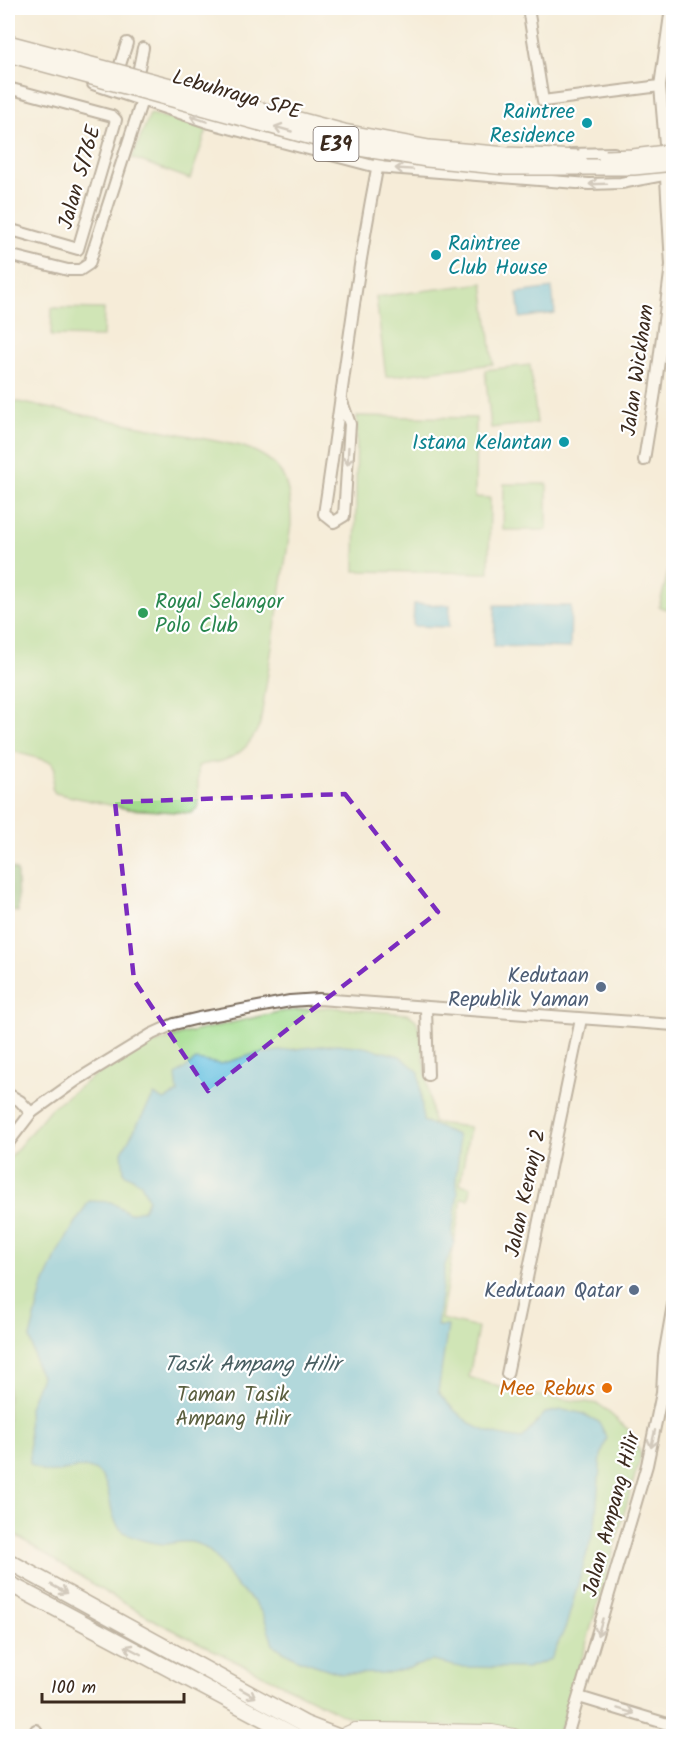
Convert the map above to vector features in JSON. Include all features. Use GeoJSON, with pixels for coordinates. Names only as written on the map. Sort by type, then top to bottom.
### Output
{"type":"FeatureCollection","features":[{"type":"Feature","properties":{"kind":"highway","name":"Lebuhraya SPE"},"geometry":{"type":"LineString","coordinates":[[8,40],[344,132],[429,148],[507,155],[583,158],[633,157],[668,146]]}},
{"type":"Feature","properties":{"kind":"highway","name":"Lebuhraya SPE"},"geometry":{"type":"LineString","coordinates":[[8,54],[70,69],[341,145],[427,159],[506,167],[634,167],[674,163]]}},
{"type":"Feature","properties":{"kind":"highway"},"geometry":{"type":"LineString","coordinates":[[8,1561],[296,1719],[336,1737]]}},
{"type":"Feature","properties":{"kind":"highway"},"geometry":{"type":"LineString","coordinates":[[8,1583],[296,1737]]}},
{"type":"Feature","properties":{"kind":"main road"},"geometry":{"type":"LineString","coordinates":[[262,1719],[286,1737]]}},
{"type":"Feature","properties":{"kind":"main road"},"geometry":{"type":"LineString","coordinates":[[342,1737],[355,1730],[492,1732],[514,1737]]}},
{"type":"Feature","properties":{"kind":"street"},"geometry":{"type":"LineString","coordinates":[[528,8],[543,101],[660,86]]}},
{"type":"Feature","properties":{"kind":"street"},"geometry":{"type":"LineString","coordinates":[[8,40],[345,128],[384,136],[501,150],[572,154],[614,153],[668,146],[660,86],[670,8]]}},
{"type":"Feature","properties":{"kind":"street"},"geometry":{"type":"LineString","coordinates":[[119,68],[127,43]]}},
{"type":"Feature","properties":{"kind":"street"},"geometry":{"type":"LineString","coordinates":[[138,73],[144,48]]}},
{"type":"Feature","properties":{"kind":"street"},"geometry":{"type":"LineString","coordinates":[[8,61],[142,100],[210,123],[377,167],[589,184],[621,183],[667,176]]}},
{"type":"Feature","properties":{"kind":"street","name":"Jalan 5/76E"},"geometry":{"type":"LineString","coordinates":[[8,88],[116,118],[78,249],[8,230]]}},
{"type":"Feature","properties":{"kind":"street"},"geometry":{"type":"LineString","coordinates":[[8,255],[68,270],[80,270],[89,264],[142,100]]}},
{"type":"Feature","properties":{"kind":"street"},"geometry":{"type":"LineString","coordinates":[[341,399],[350,424],[344,516],[334,522],[324,514],[345,355],[368,209],[384,136]]}},
{"type":"Feature","properties":{"kind":"street","name":"Jalan Wickham"},"geometry":{"type":"LineString","coordinates":[[644,460],[671,265],[667,176]]}},
{"type":"Feature","properties":{"kind":"street"},"geometry":{"type":"LineString","coordinates":[[8,1143],[32,1113],[87,1074],[152,1034],[174,1024],[290,1001],[319,999],[581,1020],[674,1025]]}},
{"type":"Feature","properties":{"kind":"street"},"geometry":{"type":"LineString","coordinates":[[426,1008],[428,1076]]}},
{"type":"Feature","properties":{"kind":"street","name":"Jalan Keranj 2"},"geometry":{"type":"LineString","coordinates":[[507,1374],[581,1020]]}},
{"type":"Feature","properties":{"kind":"street"},"geometry":{"type":"LineString","coordinates":[[8,1094],[20,1101],[32,1113]]}},
{"type":"Feature","properties":{"kind":"street","name":"Jalan Ampang Hilir"},"geometry":{"type":"LineString","coordinates":[[567,1737],[647,1465],[662,1393],[664,1356],[674,1299]]}},
{"type":"Feature","properties":{"kind":"street"},"geometry":{"type":"LineString","coordinates":[[579,1697],[673,1724]]}},
{"type":"Feature","properties":{"kind":"highlighted area"},"geometry":{"type":"Polygon","coordinates":[[[345,794],[438,912],[208,1091],[134,980],[115,802],[345,794]]]}},
{"type":"Feature","properties":{"kind":"green space"},"geometry":{"type":"Polygon","coordinates":[[[150,114],[208,127],[190,179],[132,158],[150,114]]]}},
{"type":"Feature","properties":{"kind":"green space"},"geometry":{"type":"Polygon","coordinates":[[[483,283],[493,364],[386,377],[376,297],[483,283]]]}},
{"type":"Feature","properties":{"kind":"green space"},"geometry":{"type":"Polygon","coordinates":[[[52,308],[104,309],[103,337],[51,336],[52,308]]]}},
{"type":"Feature","properties":{"kind":"green space"},"geometry":{"type":"Polygon","coordinates":[[[530,365],[537,423],[491,428],[485,370],[530,365]]]}},
{"type":"Feature","properties":{"kind":"green space","name":"Royal Selangor Polo Club"},"geometry":{"type":"Polygon","coordinates":[[[8,400],[241,446],[267,458],[276,466],[287,485],[291,525],[260,724],[254,737],[241,751],[222,761],[198,766],[198,807],[191,813],[128,809],[55,793],[52,788],[55,769],[51,762],[8,750],[8,400]]]}},
{"type":"Feature","properties":{"kind":"green space"},"geometry":{"type":"Polygon","coordinates":[[[357,416],[476,418],[475,497],[490,498],[489,573],[355,571],[357,416]]]}},
{"type":"Feature","properties":{"kind":"green space"},"geometry":{"type":"Polygon","coordinates":[[[504,484],[547,484],[547,530],[503,530],[504,484]]]}},
{"type":"Feature","properties":{"kind":"green space"},"geometry":{"type":"Polygon","coordinates":[[[673,554],[673,611],[659,607],[673,554]]]}},
{"type":"Feature","properties":{"kind":"green space"},"geometry":{"type":"Polygon","coordinates":[[[8,866],[17,871],[18,912],[8,910],[8,866]]]}},
{"type":"Feature","properties":{"kind":"green space","name":"Tasik Ampang Hilir"},"geometry":{"type":"Polygon","coordinates":[[[329,1007],[408,1014],[416,1020],[420,1031],[433,1123],[470,1127],[460,1184],[471,1187],[469,1199],[462,1198],[441,1319],[478,1328],[469,1377],[517,1393],[599,1404],[631,1432],[641,1455],[567,1710],[558,1733],[387,1723],[364,1721],[344,1715],[165,1626],[108,1594],[8,1530],[8,1160],[50,1109],[94,1076],[148,1046],[183,1034],[278,1012],[329,1007]]]}},
{"type":"Feature","properties":{"kind":"water"},"geometry":{"type":"Polygon","coordinates":[[[552,288],[555,313],[520,318],[517,293],[552,288]]]}},
{"type":"Feature","properties":{"kind":"water"},"geometry":{"type":"Polygon","coordinates":[[[414,604],[450,605],[449,627],[413,626],[414,604]]]}},
{"type":"Feature","properties":{"kind":"water"},"geometry":{"type":"Polygon","coordinates":[[[495,605],[571,606],[570,648],[494,646],[495,605]]]}},
{"type":"Feature","properties":{"kind":"water","name":"Tasik Ampang Hilir"},"geometry":{"type":"Polygon","coordinates":[[[337,1044],[365,1047],[400,1056],[419,1072],[423,1121],[457,1135],[458,1193],[452,1234],[454,1244],[445,1265],[437,1326],[448,1326],[438,1392],[465,1420],[495,1434],[522,1439],[545,1413],[562,1410],[581,1413],[599,1422],[607,1438],[601,1456],[595,1525],[566,1626],[551,1659],[527,1668],[460,1667],[432,1661],[392,1673],[342,1674],[297,1659],[273,1645],[258,1607],[238,1588],[215,1556],[203,1546],[191,1542],[163,1544],[148,1542],[124,1532],[114,1519],[106,1484],[96,1471],[90,1468],[49,1472],[39,1470],[30,1464],[28,1410],[41,1376],[36,1366],[30,1338],[42,1289],[59,1250],[89,1201],[111,1202],[129,1213],[143,1210],[148,1199],[141,1183],[124,1173],[122,1152],[154,1095],[164,1100],[178,1093],[176,1075],[196,1060],[220,1064],[255,1054],[337,1044]]]}},
{"type":"Feature","properties":{"kind":"place","name":"Raintree Residence"},"geometry":{"type":"Point","coordinates":[587,123]}},
{"type":"Feature","properties":{"kind":"place","name":"Raintree Club House"},"geometry":{"type":"Point","coordinates":[436,255]}},
{"type":"Feature","properties":{"kind":"place","name":"Istana Kelantan"},"geometry":{"type":"Point","coordinates":[564,442]}},
{"type":"Feature","properties":{"kind":"place","name":"Royal Selangor Polo Club"},"geometry":{"type":"Point","coordinates":[143,613]}},
{"type":"Feature","properties":{"kind":"place","name":"Kedutaan Republik Yaman"},"geometry":{"type":"Point","coordinates":[601,987]}},
{"type":"Feature","properties":{"kind":"place","name":"Kedutaan Qatar"},"geometry":{"type":"Point","coordinates":[634,1290]}},
{"type":"Feature","properties":{"kind":"place","name":"Mee Rebus"},"geometry":{"type":"Point","coordinates":[607,1388]}},
{"type":"Feature","properties":{"kind":"park label","name":"Taman Tasik Ampang Hilir"},"geometry":{"type":"Point","coordinates":[233,1406]}}]}
